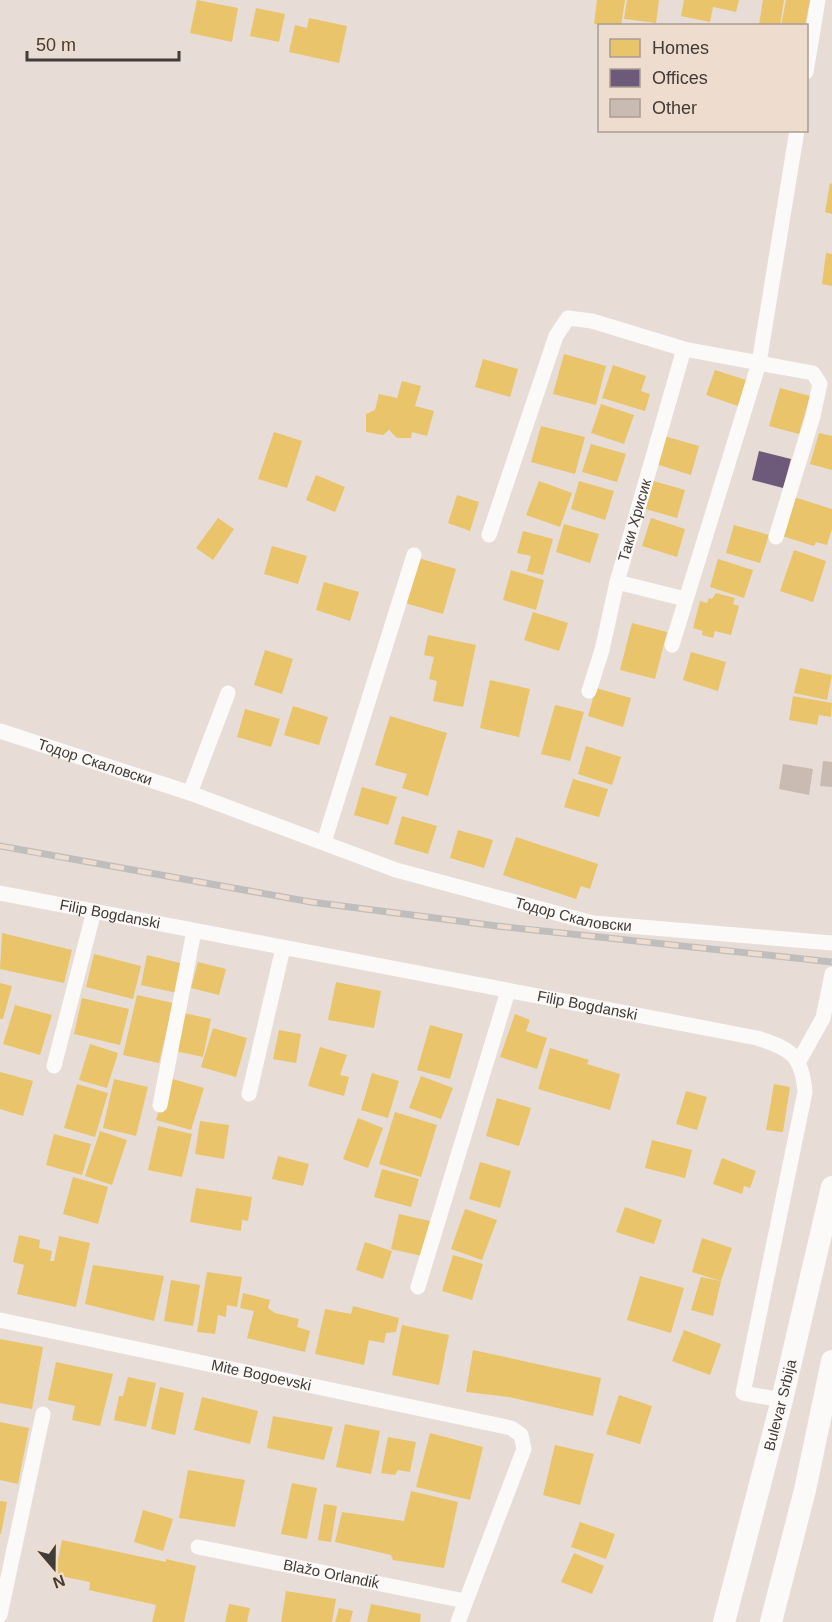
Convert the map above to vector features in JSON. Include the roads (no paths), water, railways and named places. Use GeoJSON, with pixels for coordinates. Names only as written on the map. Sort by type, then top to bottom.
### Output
{"type":"FeatureCollection","features":[{"type":"Feature","properties":{"kind":"street"},"geometry":{"type":"LineString","coordinates":[[808,65],[818,0]]}},
{"type":"Feature","properties":{"kind":"street"},"geometry":{"type":"LineString","coordinates":[[672,645],[759,363],[797,132]]}},
{"type":"Feature","properties":{"kind":"street"},"geometry":{"type":"LineString","coordinates":[[489,535],[556,336],[568,318],[592,321],[684,349],[813,373],[820,384],[813,416],[776,537]]}},
{"type":"Feature","properties":{"kind":"street","name":"Таки Хрисик"},"geometry":{"type":"LineString","coordinates":[[589,691],[602,650],[617,582],[684,349]]}},
{"type":"Feature","properties":{"kind":"street"},"geometry":{"type":"LineString","coordinates":[[324,842],[414,555]]}},
{"type":"Feature","properties":{"kind":"street"},"geometry":{"type":"LineString","coordinates":[[617,582],[685,599]]}},
{"type":"Feature","properties":{"kind":"street"},"geometry":{"type":"LineString","coordinates":[[190,793],[228,693]]}},
{"type":"Feature","properties":{"kind":"street","name":"Тодор Скаловски"},"geometry":{"type":"LineString","coordinates":[[0,731],[190,793],[396,870],[594,923],[832,943]]}},
{"type":"Feature","properties":{"kind":"street","name":"Filip Bogdanski"},"geometry":{"type":"LineString","coordinates":[[0,893],[757,1038],[789,1051],[799,1061]]}},
{"type":"Feature","properties":{"kind":"street"},"geometry":{"type":"LineString","coordinates":[[54,1066],[94,911]]}},
{"type":"Feature","properties":{"kind":"street"},"geometry":{"type":"LineString","coordinates":[[160,1105],[194,931]]}},
{"type":"Feature","properties":{"kind":"street"},"geometry":{"type":"LineString","coordinates":[[249,1094],[283,948]]}},
{"type":"Feature","properties":{"kind":"street"},"geometry":{"type":"LineString","coordinates":[[782,1400],[743,1392],[805,1092],[804,1075],[799,1061],[823,1018],[832,974]]}},
{"type":"Feature","properties":{"kind":"street"},"geometry":{"type":"LineString","coordinates":[[418,1287],[508,990]]}},
{"type":"Feature","properties":{"kind":"street","name":"Bulevar Srbija"},"geometry":{"type":"LineString","coordinates":[[724,1622],[782,1400],[832,1187]]}},
{"type":"Feature","properties":{"kind":"street","name":"Mite Bogoevski"},"geometry":{"type":"LineString","coordinates":[[0,1320],[511,1428],[521,1436],[524,1449],[465,1601]]}},
{"type":"Feature","properties":{"kind":"street"},"geometry":{"type":"LineString","coordinates":[[771,1622],[805,1490],[832,1360]]}},
{"type":"Feature","properties":{"kind":"street"},"geometry":{"type":"LineString","coordinates":[[0,1615],[43,1414]]}},
{"type":"Feature","properties":{"kind":"street","name":"Blažo Orlandiḱ"},"geometry":{"type":"LineString","coordinates":[[198,1547],[465,1601]]}},
{"type":"Feature","properties":{"kind":"street"},"geometry":{"type":"LineString","coordinates":[[458,1622],[465,1601]]}},
{"type":"Feature","properties":{"kind":"railway"},"geometry":{"type":"LineString","coordinates":[[0,846],[311,902],[497,926],[832,962]]}}]}
